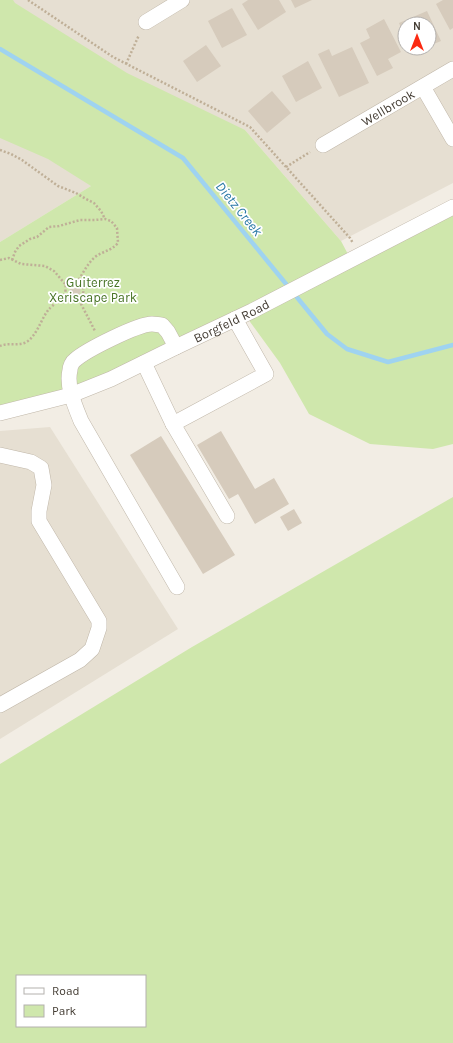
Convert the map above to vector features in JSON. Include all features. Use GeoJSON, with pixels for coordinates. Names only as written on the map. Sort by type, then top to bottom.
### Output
{"type":"FeatureCollection","features":[{"type":"Feature","properties":{"kind":"street"},"geometry":{"type":"LineString","coordinates":[[146,22],[182,0]]}},
{"type":"Feature","properties":{"kind":"street","name":"Wellbrook"},"geometry":{"type":"LineString","coordinates":[[323,144],[453,70]]}},
{"type":"Feature","properties":{"kind":"street"},"geometry":{"type":"LineString","coordinates":[[424,87],[453,139]]}},
{"type":"Feature","properties":{"kind":"street","name":"Borgfeld Road"},"geometry":{"type":"LineString","coordinates":[[0,412],[71,395],[111,379],[235,320],[453,207]]}},
{"type":"Feature","properties":{"kind":"street"},"geometry":{"type":"LineString","coordinates":[[173,424],[266,374],[235,320]]}},
{"type":"Feature","properties":{"kind":"street"},"geometry":{"type":"LineString","coordinates":[[176,347],[168,332],[162,325],[152,324],[131,330],[82,355],[73,361],[69,377],[71,395],[81,421],[177,587]]}},
{"type":"Feature","properties":{"kind":"street"},"geometry":{"type":"LineString","coordinates":[[144,363],[173,424],[226,516]]}},
{"type":"Feature","properties":{"kind":"street"},"geometry":{"type":"LineString","coordinates":[[0,455],[31,462],[41,468],[44,485],[39,511],[39,521],[98,621],[99,628],[92,649],[80,660],[0,705]]}},
{"type":"Feature","properties":{"kind":"path"},"geometry":{"type":"LineString","coordinates":[[28,0],[113,57],[250,126],[350,238]]}},
{"type":"Feature","properties":{"kind":"path"},"geometry":{"type":"LineString","coordinates":[[126,64],[146,22]]}},
{"type":"Feature","properties":{"kind":"path"},"geometry":{"type":"LineString","coordinates":[[286,167],[323,144]]}},
{"type":"Feature","properties":{"kind":"path"},"geometry":{"type":"LineString","coordinates":[[0,150],[22,160],[58,186],[76,193],[94,203],[101,211],[105,219]]}},
{"type":"Feature","properties":{"kind":"path"},"geometry":{"type":"LineString","coordinates":[[12,260],[19,246],[30,239],[37,237],[49,227],[80,220],[105,219],[111,221],[116,228],[118,243],[114,248],[96,256],[88,265],[78,281]]}},
{"type":"Feature","properties":{"kind":"path"},"geometry":{"type":"LineString","coordinates":[[0,260],[9,258],[21,264],[45,266],[54,271],[66,285],[65,294],[48,310],[38,328],[27,342],[20,344],[4,344],[0,346]]}},
{"type":"Feature","properties":{"kind":"path"},"geometry":{"type":"LineString","coordinates":[[66,285],[72,281],[78,281],[82,284],[84,290],[83,296],[79,300]]}},
{"type":"Feature","properties":{"kind":"path"},"geometry":{"type":"LineString","coordinates":[[65,294],[71,299],[79,300]]}},
{"type":"Feature","properties":{"kind":"path"},"geometry":{"type":"LineString","coordinates":[[79,300],[102,344]]}},
{"type":"Feature","properties":{"kind":"shaded area"},"geometry":{"type":"Polygon","coordinates":[[[0,0],[453,0],[453,183],[341,241],[245,130],[91,186],[0,242],[0,0]]]}},
{"type":"Feature","properties":{"kind":"shaded area"},"geometry":{"type":"Polygon","coordinates":[[[50,427],[178,629],[0,739],[0,431],[50,427]]]}},
{"type":"Feature","properties":{"kind":"green space","name":"Guiterrez Xeriscape Park"},"geometry":{"type":"Polygon","coordinates":[[[0,0],[13,0],[15,3],[127,73],[245,130],[341,241],[351,260],[453,207],[453,444],[433,449],[370,444],[309,414],[280,363],[245,315],[111,379],[0,413],[0,242],[91,186],[48,159],[0,138],[0,0]]]}},
{"type":"Feature","properties":{"kind":"green space"},"geometry":{"type":"Polygon","coordinates":[[[453,497],[453,1043],[0,1043],[0,764],[192,647],[453,497]]]}},
{"type":"Feature","properties":{"kind":"building"},"geometry":{"type":"Polygon","coordinates":[[[248,0],[279,0],[286,12],[258,30],[242,4],[248,0]]]}},
{"type":"Feature","properties":{"kind":"building"},"geometry":{"type":"Polygon","coordinates":[[[291,0],[312,0],[295,8],[291,0]]]}},
{"type":"Feature","properties":{"kind":"building"},"geometry":{"type":"Polygon","coordinates":[[[443,0],[453,0],[453,28],[450,30],[436,4],[443,0]]]}},
{"type":"Feature","properties":{"kind":"building"},"geometry":{"type":"Polygon","coordinates":[[[232,8],[247,35],[222,48],[208,21],[232,8]]]}},
{"type":"Feature","properties":{"kind":"building"},"geometry":{"type":"Polygon","coordinates":[[[427,11],[429,16],[415,16],[427,11]]]}},
{"type":"Feature","properties":{"kind":"building"},"geometry":{"type":"Polygon","coordinates":[[[384,19],[397,44],[397,54],[388,59],[393,68],[377,76],[360,43],[370,38],[366,29],[384,19]]]}},
{"type":"Feature","properties":{"kind":"building"},"geometry":{"type":"Polygon","coordinates":[[[437,32],[441,41],[437,43],[437,32]]]}},
{"type":"Feature","properties":{"kind":"building"},"geometry":{"type":"Polygon","coordinates":[[[206,45],[221,66],[197,82],[183,61],[206,45]]]}},
{"type":"Feature","properties":{"kind":"building"},"geometry":{"type":"Polygon","coordinates":[[[352,47],[369,83],[339,97],[318,54],[329,49],[332,56],[352,47]]]}},
{"type":"Feature","properties":{"kind":"building"},"geometry":{"type":"Polygon","coordinates":[[[308,61],[322,88],[296,102],[282,76],[308,61]]]}},
{"type":"Feature","properties":{"kind":"building"},"geometry":{"type":"Polygon","coordinates":[[[272,91],[291,113],[267,133],[248,111],[272,91]]]}},
{"type":"Feature","properties":{"kind":"building"},"geometry":{"type":"Polygon","coordinates":[[[73,286],[77,286],[79,287],[79,295],[73,296],[70,293],[70,289],[73,286]]]}},
{"type":"Feature","properties":{"kind":"building"},"geometry":{"type":"Polygon","coordinates":[[[221,431],[255,489],[274,478],[289,504],[255,524],[238,494],[229,499],[197,445],[221,431]]]}},
{"type":"Feature","properties":{"kind":"building"},"geometry":{"type":"Polygon","coordinates":[[[161,436],[235,555],[203,574],[130,455],[161,436]]]}},
{"type":"Feature","properties":{"kind":"building"},"geometry":{"type":"Polygon","coordinates":[[[294,509],[302,523],[288,531],[280,517],[294,509]]]}},
{"type":"Feature","properties":{"kind":"waterway","name":"Dietz Creek"},"geometry":{"type":"LineString","coordinates":[[0,49],[183,158],[327,334],[347,349],[388,362],[453,345]]}}]}
